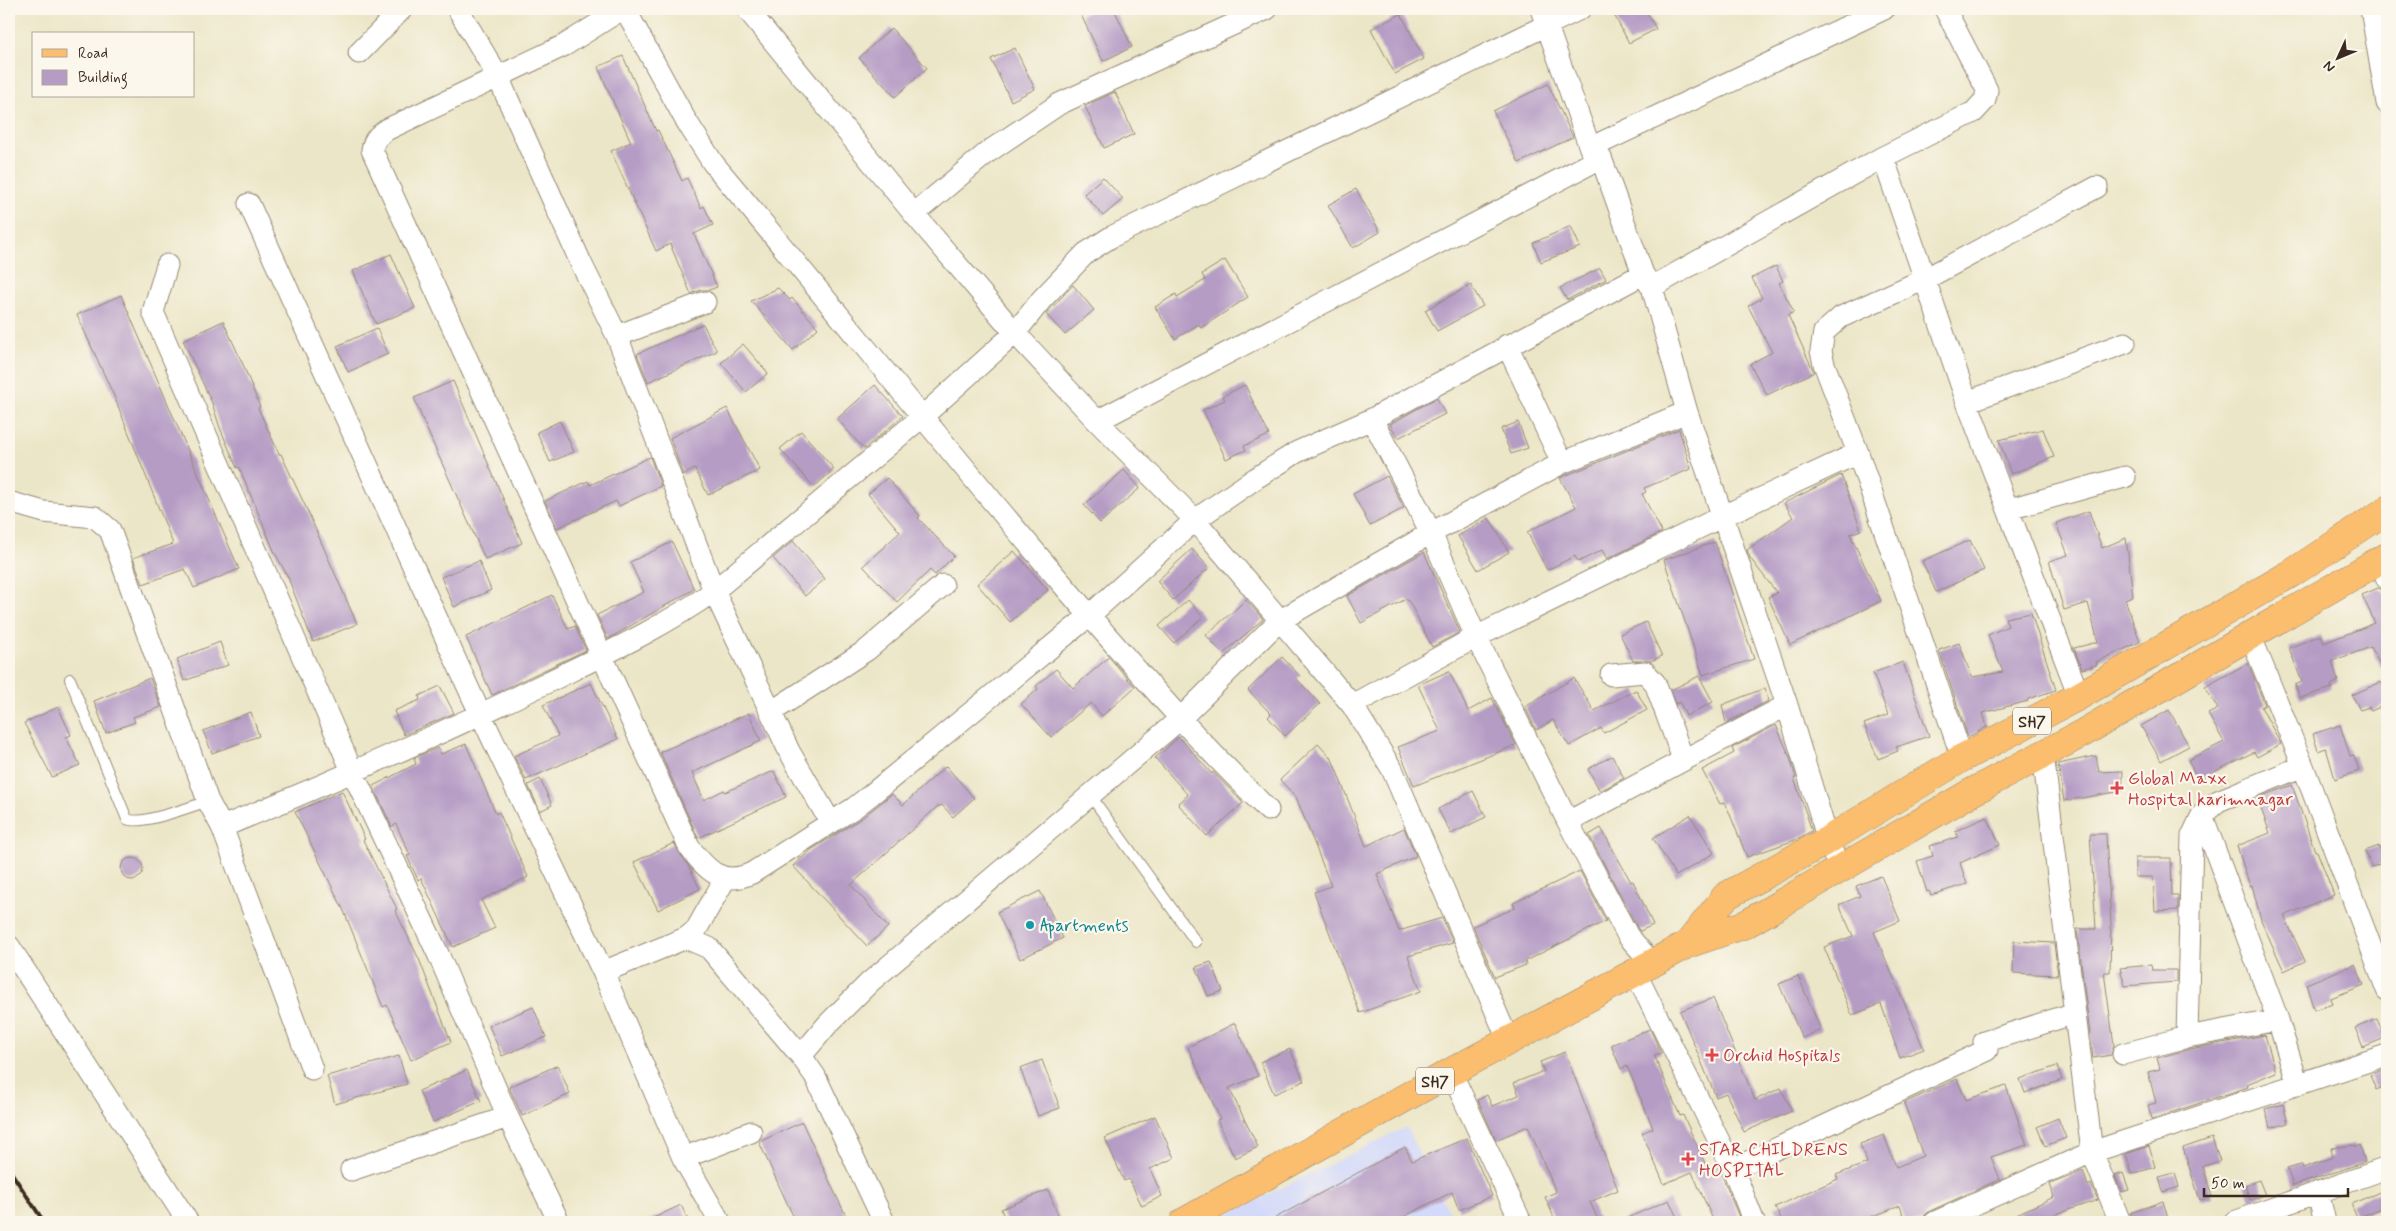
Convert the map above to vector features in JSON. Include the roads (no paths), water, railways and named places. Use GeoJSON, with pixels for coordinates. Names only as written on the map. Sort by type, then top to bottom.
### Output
{"type":"FeatureCollection","features":[{"type":"Feature","properties":{"kind":"main road","name":"SH7"},"geometry":{"type":"LineString","coordinates":[[1688,944],[1726,896],[1828,840],[1962,758],[2079,696],[2292,573],[2387,510]]}},
{"type":"Feature","properties":{"kind":"main road","name":"SH7"},"geometry":{"type":"LineString","coordinates":[[1184,1222],[1451,1072],[1688,944],[1746,924],[1972,792],[2250,637],[2385,565]]}},
{"type":"Feature","properties":{"kind":"street"},"geometry":{"type":"LineString","coordinates":[[359,53],[402,9]]}},
{"type":"Feature","properties":{"kind":"street"},"geometry":{"type":"LineString","coordinates":[[458,9],[498,77],[581,263],[617,336],[714,591],[789,751],[831,822]]}},
{"type":"Feature","properties":{"kind":"street"},"geometry":{"type":"LineString","coordinates":[[1268,810],[1180,719],[1090,615],[922,417],[713,163],[685,119],[624,9],[565,45],[388,129],[377,136],[372,150],[689,847],[712,872],[725,879],[739,880],[854,808],[1090,615],[1194,520],[1297,452],[1372,419],[1507,345],[1648,280],[1883,156],[1974,112],[1984,100],[1987,90],[1945,9]]}},
{"type":"Feature","properties":{"kind":"street"},"geometry":{"type":"LineString","coordinates":[[747,9],[914,214],[1015,333],[1097,421],[1194,520],[1352,705],[1392,769],[1509,1042]]}},
{"type":"Feature","properties":{"kind":"street"},"geometry":{"type":"LineString","coordinates":[[914,214],[988,152],[1059,104],[1267,9]]}},
{"type":"Feature","properties":{"kind":"street"},"geometry":{"type":"LineString","coordinates":[[222,827],[481,715],[680,615],[714,591],[922,417],[1015,333],[1042,299],[1086,253],[1111,237],[1544,17],[1580,9]]}},
{"type":"Feature","properties":{"kind":"street"},"geometry":{"type":"LineString","coordinates":[[1097,421],[1595,153],[1884,9]]}},
{"type":"Feature","properties":{"kind":"street"},"geometry":{"type":"LineString","coordinates":[[2371,9],[2387,103]]}},
{"type":"Feature","properties":{"kind":"street"},"geometry":{"type":"LineString","coordinates":[[1544,17],[1595,153],[1648,280],[1687,412],[1839,869]]}},
{"type":"Feature","properties":{"kind":"street"},"geometry":{"type":"LineString","coordinates":[[1883,156],[1967,402],[2079,696]]}},
{"type":"Feature","properties":{"kind":"street"},"geometry":{"type":"LineString","coordinates":[[1962,758],[1858,453],[1820,352],[1824,332],[1842,316],[1924,279],[2097,188]]}},
{"type":"Feature","properties":{"kind":"street"},"geometry":{"type":"LineString","coordinates":[[249,204],[481,715],[603,972],[683,1158],[720,1222]]}},
{"type":"Feature","properties":{"kind":"street"},"geometry":{"type":"LineString","coordinates":[[167,265],[153,312],[352,772],[439,956],[508,1117],[559,1222]]}},
{"type":"Feature","properties":{"kind":"street"},"geometry":{"type":"LineString","coordinates":[[617,336],[705,302]]}},
{"type":"Feature","properties":{"kind":"street"},"geometry":{"type":"LineString","coordinates":[[1967,402],[2126,343]]}},
{"type":"Feature","properties":{"kind":"street"},"geometry":{"type":"LineString","coordinates":[[1507,345],[1562,464]]}},
{"type":"Feature","properties":{"kind":"street"},"geometry":{"type":"LineString","coordinates":[[801,1056],[827,1025],[870,982],[1180,719],[1279,621],[1431,533],[1562,464],[1687,412]]}},
{"type":"Feature","properties":{"kind":"street"},"geometry":{"type":"LineString","coordinates":[[1372,419],[1431,533],[1476,637],[1568,822],[1644,968],[1733,1169],[1754,1222]]}},
{"type":"Feature","properties":{"kind":"street"},"geometry":{"type":"LineString","coordinates":[[1352,705],[1476,637],[1858,453]]}},
{"type":"Feature","properties":{"kind":"street"},"geometry":{"type":"LineString","coordinates":[[2009,509],[2125,477]]}},
{"type":"Feature","properties":{"kind":"street"},"geometry":{"type":"LineString","coordinates":[[9,502],[44,512],[95,517],[110,530],[208,801],[222,827],[312,1069]]}},
{"type":"Feature","properties":{"kind":"street"},"geometry":{"type":"LineString","coordinates":[[771,712],[867,650],[943,585]]}},
{"type":"Feature","properties":{"kind":"street"},"geometry":{"type":"LineString","coordinates":[[2250,637],[2303,766],[2387,990]]}},
{"type":"Feature","properties":{"kind":"street"},"geometry":{"type":"LineString","coordinates":[[1611,675],[1645,672],[1655,683],[1683,759]]}},
{"type":"Feature","properties":{"kind":"street"},"geometry":{"type":"LineString","coordinates":[[1568,822],[1786,705]]}},
{"type":"Feature","properties":{"kind":"street"},"geometry":{"type":"LineString","coordinates":[[2043,754],[2092,1152],[2120,1222]]}},
{"type":"Feature","properties":{"kind":"street"},"geometry":{"type":"LineString","coordinates":[[2188,1037],[2192,836],[2202,815],[2218,801],[2303,766]]}},
{"type":"Feature","properties":{"kind":"street"},"geometry":{"type":"LineString","coordinates":[[2202,815],[2278,1020],[2298,1085]]}},
{"type":"Feature","properties":{"kind":"street"},"geometry":{"type":"LineString","coordinates":[[603,972],[686,938],[696,930],[725,879]]}},
{"type":"Feature","properties":{"kind":"street"},"geometry":{"type":"LineString","coordinates":[[686,938],[709,948],[801,1056],[815,1076],[884,1222]]}},
{"type":"Feature","properties":{"kind":"street"},"geometry":{"type":"LineString","coordinates":[[9,946],[188,1222]]}},
{"type":"Feature","properties":{"kind":"street"},"geometry":{"type":"LineString","coordinates":[[1733,1169],[1985,1046],[2075,1013]]}},
{"type":"Feature","properties":{"kind":"street"},"geometry":{"type":"LineString","coordinates":[[2123,1054],[2188,1037],[2278,1020]]}},
{"type":"Feature","properties":{"kind":"street"},"geometry":{"type":"LineString","coordinates":[[1935,1222],[2092,1152],[2387,1055]]}},
{"type":"Feature","properties":{"kind":"street"},"geometry":{"type":"LineString","coordinates":[[1451,1072],[1521,1222]]}},
{"type":"Feature","properties":{"kind":"street"},"geometry":{"type":"LineString","coordinates":[[351,1170],[508,1117]]}},
{"type":"Feature","properties":{"kind":"street"},"geometry":{"type":"LineString","coordinates":[[683,1158],[751,1132]]}},
{"type":"Feature","properties":{"kind":"street"},"geometry":{"type":"LineString","coordinates":[[2234,1222],[2387,1168]]}},
{"type":"Feature","properties":{"kind":"street"},"geometry":{"type":"LineString","coordinates":[[2318,1192],[2325,1222]]}},
{"type":"Feature","properties":{"kind":"lane"},"geometry":{"type":"LineString","coordinates":[[70,679],[127,819],[133,822],[208,801]]}},
{"type":"Feature","properties":{"kind":"lane"},"geometry":{"type":"LineString","coordinates":[[1090,795],[1196,942]]}},
{"type":"Feature","properties":{"kind":"railway"},"geometry":{"type":"LineString","coordinates":[[9,1169],[44,1222]]}},
{"type":"Feature","properties":{"kind":"place","name":"Global Maxx Hospital karimnagar"},"geometry":{"type":"Point","coordinates":[2117,788]}},
{"type":"Feature","properties":{"kind":"place","name":"Apartments"},"geometry":{"type":"Point","coordinates":[1030,925]}},
{"type":"Feature","properties":{"kind":"place","name":"Orchid Hospitals"},"geometry":{"type":"Point","coordinates":[1712,1055]}},
{"type":"Feature","properties":{"kind":"place","name":"STAR CHILDRENS HOSPITAL"},"geometry":{"type":"Point","coordinates":[1688,1159]}}]}
